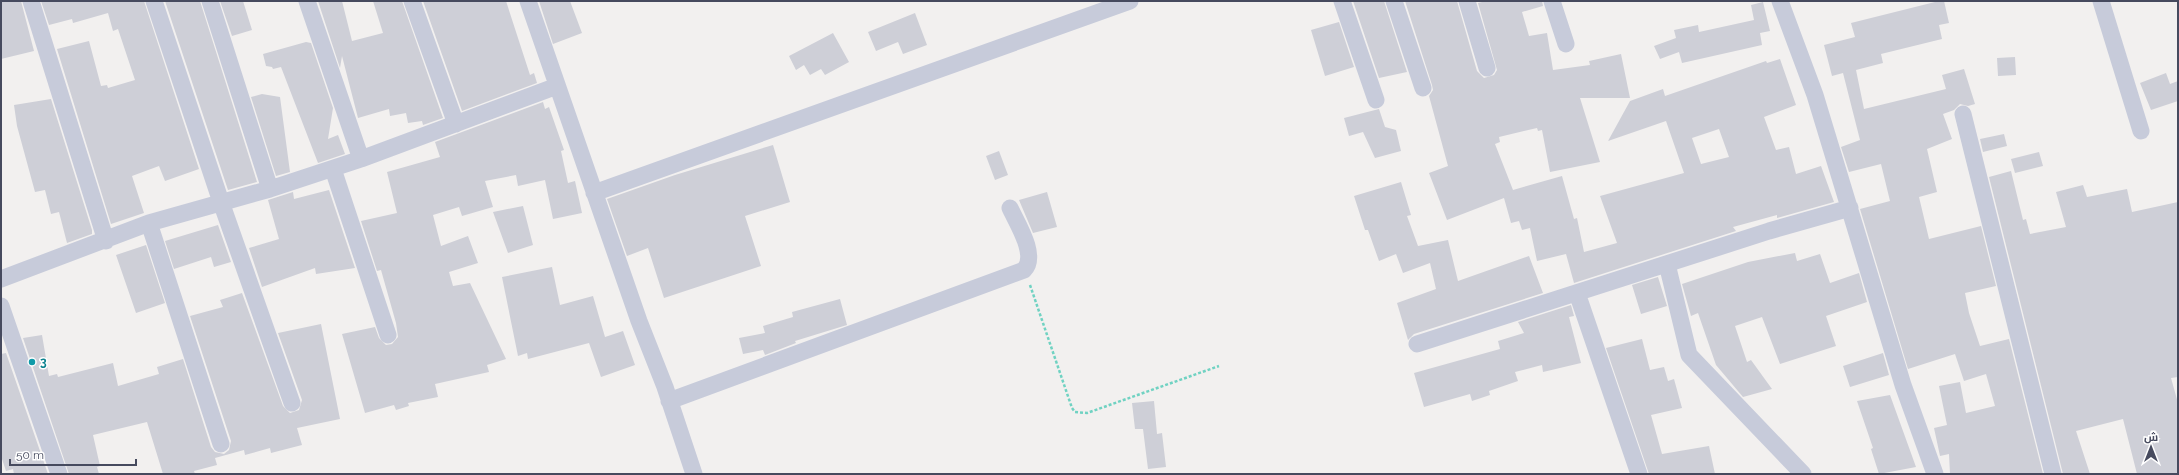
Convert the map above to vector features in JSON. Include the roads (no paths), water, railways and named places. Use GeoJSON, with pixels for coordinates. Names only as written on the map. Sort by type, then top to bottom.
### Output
{"type":"FeatureCollection","features":[{"type":"Feature","properties":{"kind":"street"},"geometry":{"type":"LineString","coordinates":[[31,1],[106,240]]}},
{"type":"Feature","properties":{"kind":"street"},"geometry":{"type":"LineString","coordinates":[[154,1],[221,202],[292,403]]}},
{"type":"Feature","properties":{"kind":"street"},"geometry":{"type":"LineString","coordinates":[[210,1],[270,189]]}},
{"type":"Feature","properties":{"kind":"street"},"geometry":{"type":"LineString","coordinates":[[308,1],[361,160]]}},
{"type":"Feature","properties":{"kind":"street"},"geometry":{"type":"LineString","coordinates":[[412,1],[456,124]]}},
{"type":"Feature","properties":{"kind":"street"},"geometry":{"type":"LineString","coordinates":[[528,1],[638,321],[669,401],[694,474]]}},
{"type":"Feature","properties":{"kind":"street"},"geometry":{"type":"LineString","coordinates":[[594,193],[1130,1]]}},
{"type":"Feature","properties":{"kind":"street"},"geometry":{"type":"LineString","coordinates":[[1342,1],[1376,100]]}},
{"type":"Feature","properties":{"kind":"street"},"geometry":{"type":"LineString","coordinates":[[1394,1],[1423,88]]}},
{"type":"Feature","properties":{"kind":"street"},"geometry":{"type":"LineString","coordinates":[[1467,1],[1487,68]]}},
{"type":"Feature","properties":{"kind":"street"},"geometry":{"type":"LineString","coordinates":[[1552,1],[1566,44]]}},
{"type":"Feature","properties":{"kind":"street"},"geometry":{"type":"LineString","coordinates":[[1780,1],[1815,95],[1903,385],[1936,474]]}},
{"type":"Feature","properties":{"kind":"street"},"geometry":{"type":"LineString","coordinates":[[2101,1],[2141,131]]}},
{"type":"Feature","properties":{"kind":"street"},"geometry":{"type":"LineString","coordinates":[[1,279],[149,223],[270,189],[361,160],[557,86]]}},
{"type":"Feature","properties":{"kind":"street"},"geometry":{"type":"LineString","coordinates":[[1963,114],[2053,474]]}},
{"type":"Feature","properties":{"kind":"street"},"geometry":{"type":"LineString","coordinates":[[333,169],[388,335]]}},
{"type":"Feature","properties":{"kind":"street"},"geometry":{"type":"LineString","coordinates":[[669,401],[1024,270],[1029,265],[1030,253],[1010,208]]}},
{"type":"Feature","properties":{"kind":"street"},"geometry":{"type":"LineString","coordinates":[[1417,344],[1667,264],[1850,208]]}},
{"type":"Feature","properties":{"kind":"street"},"geometry":{"type":"LineString","coordinates":[[149,223],[221,444]]}},
{"type":"Feature","properties":{"kind":"street"},"geometry":{"type":"LineString","coordinates":[[1667,264],[1689,355],[1803,474]]}},
{"type":"Feature","properties":{"kind":"street"},"geometry":{"type":"LineString","coordinates":[[1578,293],[1639,474]]}},
{"type":"Feature","properties":{"kind":"street"},"geometry":{"type":"LineString","coordinates":[[1,306],[59,474]]}},
{"type":"Feature","properties":{"kind":"place","name":"3"},"geometry":{"type":"Point","coordinates":[32,362]}}]}
